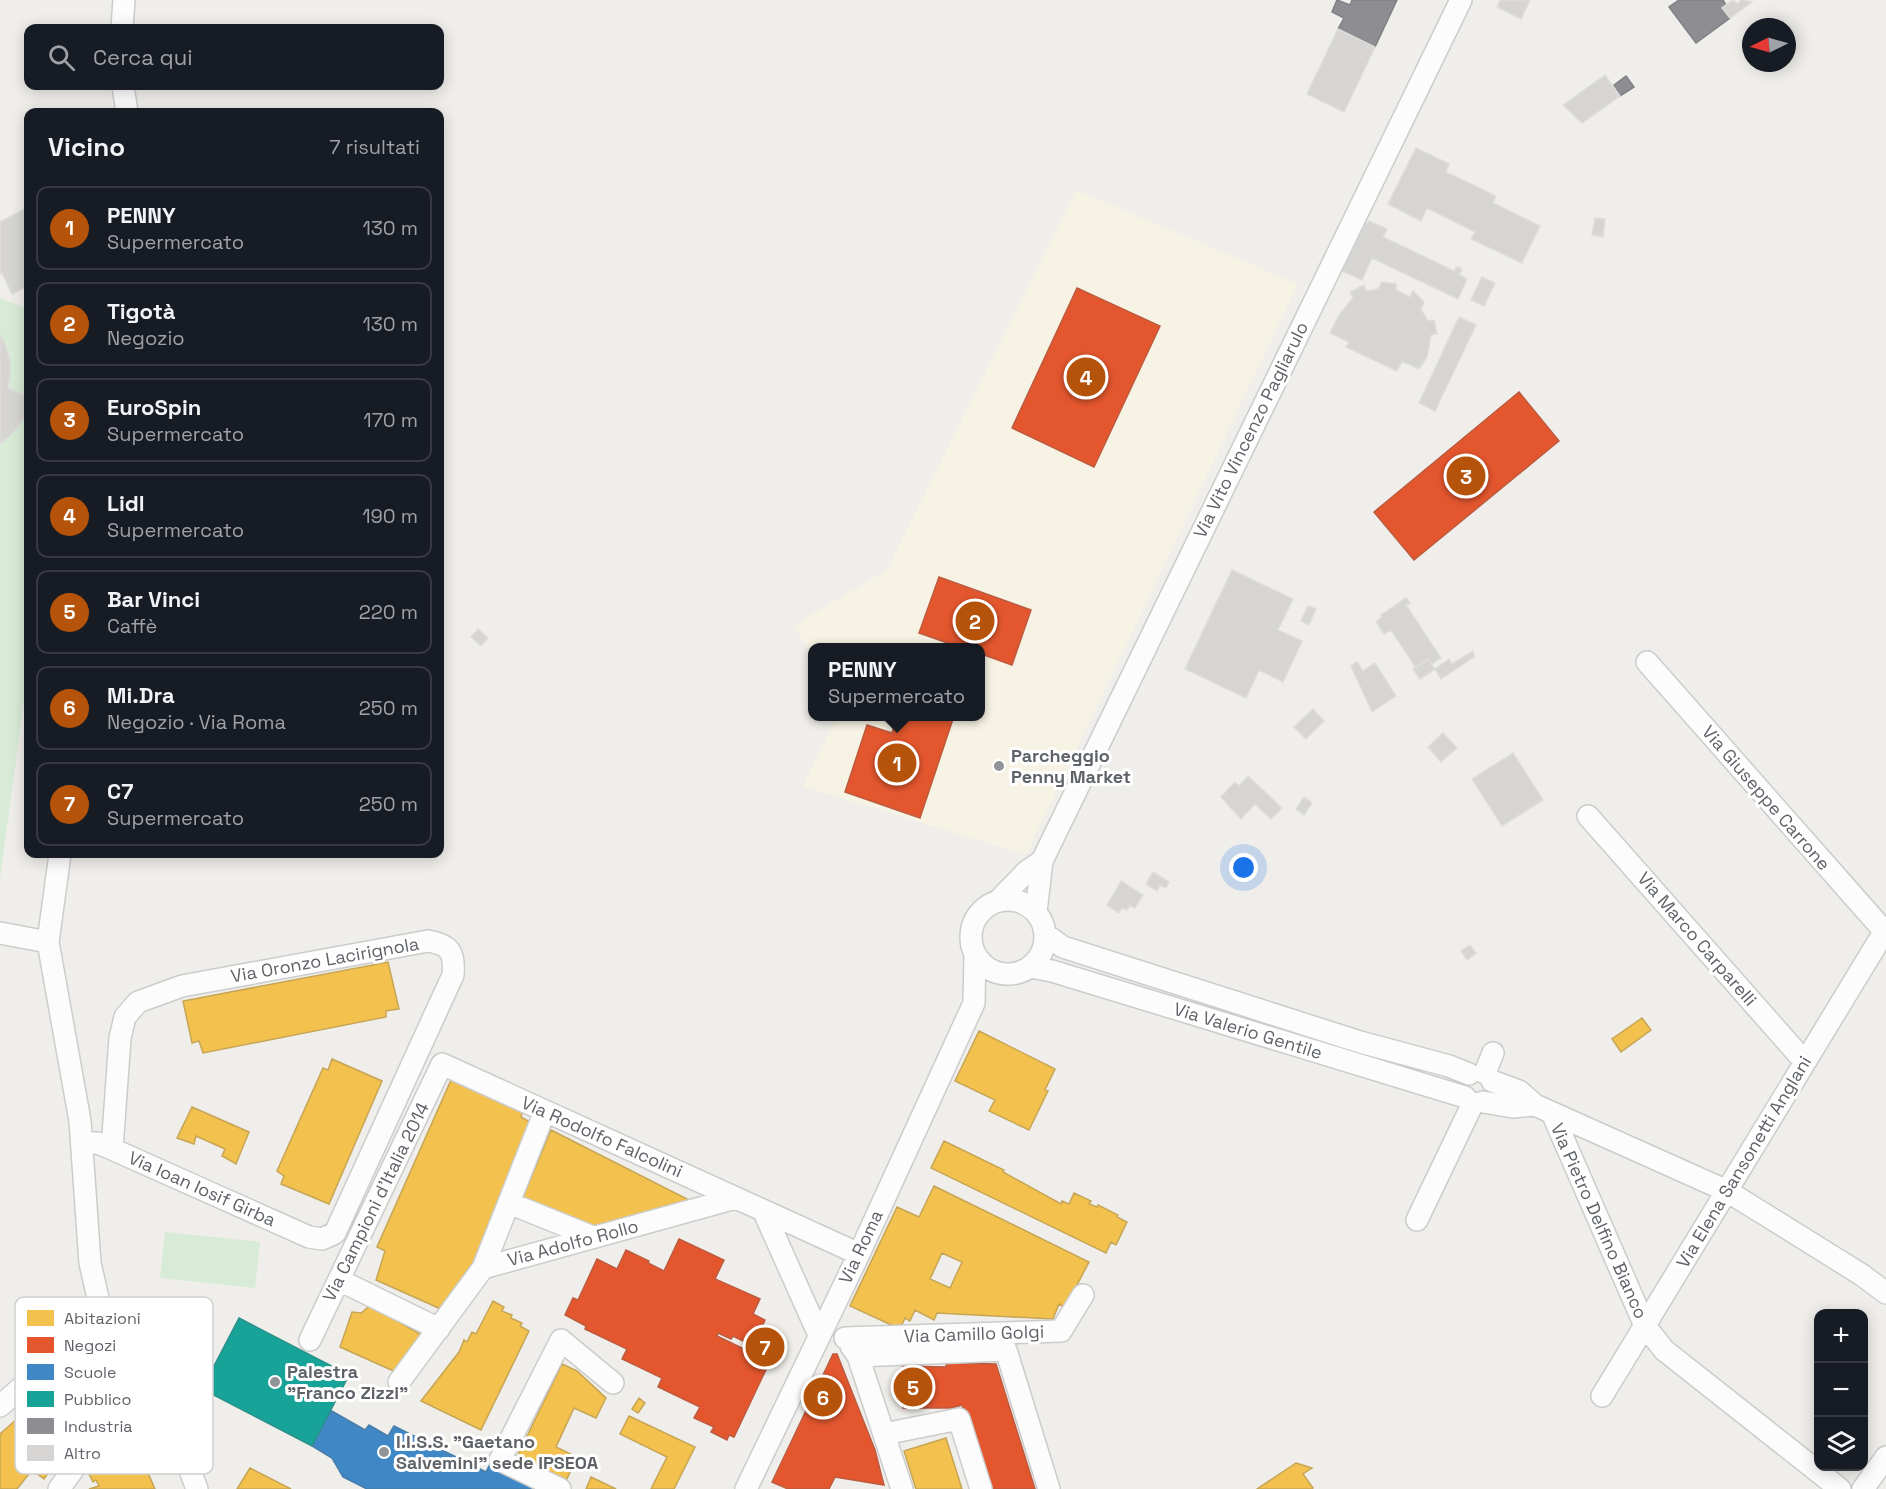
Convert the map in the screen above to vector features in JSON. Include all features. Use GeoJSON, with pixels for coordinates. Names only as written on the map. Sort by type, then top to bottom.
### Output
{"type":"FeatureCollection","features":[{"type":"Feature","properties":{"kind":"street"},"geometry":{"type":"LineString","coordinates":[[122,24],[124,0]]}},
{"type":"Feature","properties":{"kind":"street","name":"Via Vito Vincenzo Pagliarulo"},"geometry":{"type":"LineString","coordinates":[[1036,912],[1042,861],[1461,0]]}},
{"type":"Feature","properties":{"kind":"street"},"geometry":{"type":"LineString","coordinates":[[124,90],[126,108]]}},
{"type":"Feature","properties":{"kind":"street","name":"Via Giuseppe Carrone"},"geometry":{"type":"LineString","coordinates":[[1647,662],[1885,931]]}},
{"type":"Feature","properties":{"kind":"street","name":"Via Marco Carparelli"},"geometry":{"type":"LineString","coordinates":[[1588,816],[1805,1062]]}},
{"type":"Feature","properties":{"kind":"street"},"geometry":{"type":"LineString","coordinates":[[59,858],[48,942],[80,1121],[90,1263],[98,1297]]}},
{"type":"Feature","properties":{"kind":"street","name":"Via Vito Vincenzo Pagliarulo"},"geometry":{"type":"LineString","coordinates":[[998,901],[1026,872],[1042,861]]}},
{"type":"Feature","properties":{"kind":"street"},"geometry":{"type":"LineString","coordinates":[[1015,900],[1026,904],[1036,912],[1045,934],[1044,946],[1039,958],[1030,967],[1019,973],[1006,975],[994,972],[983,965],[975,955],[970,930],[974,919],[982,909],[998,901],[1015,900]]}},
{"type":"Feature","properties":{"kind":"street","name":"Via Elena Sansonetti Anglani"},"geometry":{"type":"LineString","coordinates":[[1602,1396],[1885,931]]}},
{"type":"Feature","properties":{"kind":"street"},"geometry":{"type":"LineString","coordinates":[[0,933],[48,942]]}},
{"type":"Feature","properties":{"kind":"street","name":"Via Valerio Gentile"},"geometry":{"type":"LineString","coordinates":[[1045,934],[1063,946],[1360,1042],[1482,1076],[1519,1090],[1544,1109],[1727,1191],[1862,1275],[1886,1293]]}},
{"type":"Feature","properties":{"kind":"street","name":"Via Oronzo Lacirignola"},"geometry":{"type":"LineString","coordinates":[[112,1149],[120,1038],[125,1017],[138,1002],[182,986],[428,941],[441,943],[450,950],[454,963],[453,975],[335,1233],[322,1239]]}},
{"type":"Feature","properties":{"kind":"street","name":"Via Roma"},"geometry":{"type":"LineString","coordinates":[[746,1489],[859,1254],[974,1003],[975,955]]}},
{"type":"Feature","properties":{"kind":"street","name":"Via Valerio Gentile"},"geometry":{"type":"LineString","coordinates":[[1030,967],[1052,971],[1474,1101],[1544,1109]]}},
{"type":"Feature","properties":{"kind":"street","name":"Via Roma"},"geometry":{"type":"LineString","coordinates":[[974,1003],[1006,975]]}},
{"type":"Feature","properties":{"kind":"street"},"geometry":{"type":"LineString","coordinates":[[1482,1076],[1493,1053]]}},
{"type":"Feature","properties":{"kind":"street","name":"Via Rodolfo Falcolini"},"geometry":{"type":"LineString","coordinates":[[442,1064],[859,1254]]}},
{"type":"Feature","properties":{"kind":"street","name":"Via Campioni d'Italia 2014"},"geometry":{"type":"LineString","coordinates":[[310,1340],[442,1064]]}},
{"type":"Feature","properties":{"kind":"street"},"geometry":{"type":"LineString","coordinates":[[1417,1220],[1474,1101],[1491,1096],[1494,1086],[1482,1076],[1465,1078],[1462,1088],[1474,1101]]}},
{"type":"Feature","properties":{"kind":"street","name":"Via Pietro Delfino Bianco"},"geometry":{"type":"LineString","coordinates":[[1544,1109],[1645,1326],[1664,1350],[1840,1489]]}},
{"type":"Feature","properties":{"kind":"street"},"geometry":{"type":"LineString","coordinates":[[483,1268],[545,1111]]}},
{"type":"Feature","properties":{"kind":"street","name":"Via Ioan Iosif Girba"},"geometry":{"type":"LineString","coordinates":[[81,1143],[98,1143],[309,1237],[322,1239]]}},
{"type":"Feature","properties":{"kind":"street","name":"Via Adolfo Rollo"},"geometry":{"type":"LineString","coordinates":[[399,1382],[483,1268],[736,1198]]}},
{"type":"Feature","properties":{"kind":"street"},"geometry":{"type":"LineString","coordinates":[[509,1203],[593,1237]]}},
{"type":"Feature","properties":{"kind":"street"},"geometry":{"type":"LineString","coordinates":[[762,1210],[824,1326],[845,1338],[858,1356],[902,1489]]}},
{"type":"Feature","properties":{"kind":"street","name":"Via Valerio Gentile"},"geometry":{"type":"LineString","coordinates":[[1862,1275],[1886,1282]]}},
{"type":"Feature","properties":{"kind":"street"},"geometry":{"type":"LineString","coordinates":[[339,1280],[439,1329]]}},
{"type":"Feature","properties":{"kind":"street","name":"Via Camillo Golgi"},"geometry":{"type":"LineString","coordinates":[[845,1338],[1061,1331],[1083,1295]]}},
{"type":"Feature","properties":{"kind":"street"},"geometry":{"type":"LineString","coordinates":[[560,1489],[500,1460],[561,1340],[613,1383]]}},
{"type":"Feature","properties":{"kind":"street"},"geometry":{"type":"LineString","coordinates":[[858,1356],[1006,1350],[1049,1489]]}},
{"type":"Feature","properties":{"kind":"street"},"geometry":{"type":"LineString","coordinates":[[0,1406],[15,1393]]}},
{"type":"Feature","properties":{"kind":"street"},"geometry":{"type":"LineString","coordinates":[[884,1434],[959,1419],[981,1489]]}},
{"type":"Feature","properties":{"kind":"street"},"geometry":{"type":"LineString","coordinates":[[1863,1489],[1886,1457]]}},
{"type":"Feature","properties":{"kind":"street"},"geometry":{"type":"LineString","coordinates":[[59,1489],[70,1474]]}},
{"type":"Feature","properties":{"kind":"street"},"geometry":{"type":"LineString","coordinates":[[191,1474],[197,1489]]}},
{"type":"Feature","properties":{"kind":"shaded area"},"geometry":{"type":"Polygon","coordinates":[[[1076,190],[1298,284],[1026,855],[803,786],[835,721],[985,721],[985,643],[808,643],[808,650],[794,625],[887,570],[1076,190]]]}},
{"type":"Feature","properties":{"kind":"green space"},"geometry":{"type":"Polygon","coordinates":[[[0,298],[24,307],[24,700],[0,879],[0,298]]]}},
{"type":"Feature","properties":{"kind":"green space"},"geometry":{"type":"Polygon","coordinates":[[[165,1232],[260,1242],[255,1288],[160,1278],[165,1232]]]}},
{"type":"Feature","properties":{"kind":"building: Abitazioni"},"geometry":{"type":"Polygon","coordinates":[[[388,962],[399,1009],[386,1011],[386,1017],[203,1053],[199,1041],[192,1043],[183,1001],[388,962]]]}},
{"type":"Feature","properties":{"kind":"building: Abitazioni"},"geometry":{"type":"Polygon","coordinates":[[[1642,1018],[1651,1030],[1621,1052],[1612,1039],[1642,1018]]]}},
{"type":"Feature","properties":{"kind":"building: Abitazioni"},"geometry":{"type":"Polygon","coordinates":[[[979,1031],[1055,1069],[1045,1090],[1048,1091],[1029,1130],[989,1111],[995,1100],[955,1081],[979,1031]]]}},
{"type":"Feature","properties":{"kind":"building: Abitazioni"},"geometry":{"type":"Polygon","coordinates":[[[332,1059],[382,1081],[329,1204],[281,1184],[284,1176],[277,1171],[323,1068],[328,1070],[332,1059]]]}},
{"type":"Feature","properties":{"kind":"building: Abitazioni"},"geometry":{"type":"Polygon","coordinates":[[[451,1080],[523,1110],[521,1117],[530,1122],[479,1260],[443,1310],[376,1280],[385,1251],[377,1247],[451,1080]]]}},
{"type":"Feature","properties":{"kind":"building: Abitazioni"},"geometry":{"type":"Polygon","coordinates":[[[192,1107],[249,1132],[236,1164],[222,1156],[225,1149],[196,1136],[194,1144],[177,1138],[192,1107]]]}},
{"type":"Feature","properties":{"kind":"building: Abitazioni"},"geometry":{"type":"Polygon","coordinates":[[[551,1130],[691,1201],[591,1228],[522,1199],[551,1130]]]}},
{"type":"Feature","properties":{"kind":"building: Abitazioni"},"geometry":{"type":"Polygon","coordinates":[[[944,1141],[1004,1170],[1003,1172],[1061,1204],[1062,1201],[1069,1204],[1074,1193],[1091,1201],[1089,1204],[1097,1207],[1098,1205],[1118,1215],[1117,1217],[1127,1222],[1116,1245],[1111,1242],[1106,1253],[931,1168],[944,1141]]]}},
{"type":"Feature","properties":{"kind":"building: Abitazioni"},"geometry":{"type":"Polygon","coordinates":[[[934,1186],[1089,1262],[1065,1308],[1059,1304],[1053,1319],[937,1313],[934,1320],[915,1310],[910,1321],[905,1318],[900,1329],[850,1306],[897,1207],[919,1217],[934,1186]],[[942,1253],[930,1279],[950,1288],[962,1262],[942,1253]]]}},
{"type":"Feature","properties":{"kind":"building: Abitazioni"},"geometry":{"type":"Polygon","coordinates":[[[493,1301],[504,1307],[502,1311],[512,1315],[511,1318],[522,1323],[520,1326],[529,1331],[481,1430],[421,1401],[459,1352],[464,1340],[467,1342],[472,1332],[476,1334],[493,1301]]]}},
{"type":"Feature","properties":{"kind":"building: Abitazioni"},"geometry":{"type":"Polygon","coordinates":[[[371,1305],[423,1336],[398,1373],[340,1347],[352,1312],[361,1313],[371,1305]]]}},
{"type":"Feature","properties":{"kind":"building: Abitazioni"},"geometry":{"type":"Polygon","coordinates":[[[562,1364],[577,1371],[606,1398],[596,1418],[574,1408],[556,1447],[577,1457],[565,1483],[516,1459],[562,1364]]]}},
{"type":"Feature","properties":{"kind":"building: Abitazioni"},"geometry":{"type":"Polygon","coordinates":[[[639,1398],[645,1403],[638,1413],[632,1409],[639,1398]]]}},
{"type":"Feature","properties":{"kind":"building: Abitazioni"},"geometry":{"type":"Polygon","coordinates":[[[629,1416],[695,1447],[674,1489],[651,1489],[667,1457],[620,1434],[629,1416]]]}},
{"type":"Feature","properties":{"kind":"building: Abitazioni"},"geometry":{"type":"Polygon","coordinates":[[[15,1421],[15,1474],[29,1474],[17,1489],[0,1489],[0,1434],[15,1421]]]}},
{"type":"Feature","properties":{"kind":"building: Abitazioni"},"geometry":{"type":"Polygon","coordinates":[[[946,1438],[962,1489],[916,1489],[904,1451],[946,1438]]]}},
{"type":"Feature","properties":{"kind":"building: Abitazioni"},"geometry":{"type":"Polygon","coordinates":[[[1296,1463],[1312,1468],[1303,1474],[1312,1489],[1257,1489],[1296,1463]]]}},
{"type":"Feature","properties":{"kind":"building: Abitazioni"},"geometry":{"type":"Polygon","coordinates":[[[250,1468],[291,1489],[237,1489],[250,1468]]]}},
{"type":"Feature","properties":{"kind":"building: Abitazioni"},"geometry":{"type":"Polygon","coordinates":[[[37,1474],[48,1474],[44,1479],[37,1474]]]}},
{"type":"Feature","properties":{"kind":"building: Abitazioni"},"geometry":{"type":"Polygon","coordinates":[[[89,1474],[148,1474],[155,1489],[89,1489],[99,1486],[96,1480],[93,1482],[89,1474]]]}},
{"type":"Feature","properties":{"kind":"building: Abitazioni"},"geometry":{"type":"Polygon","coordinates":[[[591,1477],[616,1489],[586,1489],[591,1477]]]}},
{"type":"Feature","properties":{"kind":"building: Negozi"},"geometry":{"type":"Polygon","coordinates":[[[1077,288],[1160,326],[1094,467],[1012,428],[1077,288]]]}},
{"type":"Feature","properties":{"kind":"building: Negozi"},"geometry":{"type":"Polygon","coordinates":[[[1519,392],[1559,441],[1414,560],[1374,512],[1519,392]]]}},
{"type":"Feature","properties":{"kind":"building: Negozi"},"geometry":{"type":"Polygon","coordinates":[[[939,577],[1031,610],[1012,665],[985,655],[985,643],[948,643],[919,633],[939,577]]]}},
{"type":"Feature","properties":{"kind":"building: Negozi"},"geometry":{"type":"Polygon","coordinates":[[[896,721],[952,721],[920,818],[845,792],[867,725],[892,733],[896,721]]]}},
{"type":"Feature","properties":{"kind":"building: Negozi"},"geometry":{"type":"Polygon","coordinates":[[[679,1239],[724,1260],[715,1279],[760,1299],[753,1314],[765,1320],[761,1329],[781,1338],[734,1437],[729,1435],[727,1440],[711,1432],[714,1427],[694,1418],[700,1407],[658,1387],[662,1378],[622,1359],[627,1349],[585,1329],[586,1326],[565,1315],[573,1298],[578,1300],[597,1259],[617,1269],[626,1250],[664,1271],[679,1239]],[[718,1333],[717,1336],[748,1351],[750,1347],[744,1344],[745,1342],[733,1336],[731,1339],[718,1333]]]}},
{"type":"Feature","properties":{"kind":"building: Negozi"},"geometry":{"type":"Polygon","coordinates":[[[833,1354],[837,1354],[875,1450],[884,1485],[835,1477],[829,1489],[788,1489],[772,1482],[833,1354]]]}},
{"type":"Feature","properties":{"kind":"building: Negozi"},"geometry":{"type":"Polygon","coordinates":[[[946,1363],[996,1364],[1035,1489],[989,1489],[962,1405],[952,1408],[903,1408],[903,1366],[946,1367],[946,1363]]]}},
{"type":"Feature","properties":{"kind":"building: Scuole","name":"I.I.S.S. \"Gaetano Salvemini\" sede IPSEOA"},"geometry":{"type":"Polygon","coordinates":[[[330,1410],[365,1430],[369,1425],[388,1436],[394,1426],[486,1472],[490,1464],[541,1489],[367,1489],[343,1477],[332,1458],[312,1446],[330,1410]]]}},
{"type":"Feature","properties":{"kind":"building: Pubblico","name":"Palestra \"Franco Zizzi\""},"geometry":{"type":"Polygon","coordinates":[[[239,1318],[349,1375],[312,1446],[213,1395],[213,1368],[239,1318]]]}},
{"type":"Feature","properties":{"kind":"building: Industria"},"geometry":{"type":"Polygon","coordinates":[[[1337,0],[1350,5],[1352,0],[1397,0],[1375,47],[1338,29],[1344,18],[1332,12],[1337,0]]]}},
{"type":"Feature","properties":{"kind":"building: Industria"},"geometry":{"type":"Polygon","coordinates":[[[1679,0],[1723,0],[1726,5],[1722,8],[1730,18],[1696,43],[1669,7],[1679,0]]]}},
{"type":"Feature","properties":{"kind":"building: Industria"},"geometry":{"type":"Polygon","coordinates":[[[1626,76],[1634,87],[1620,96],[1613,86],[1626,76]]]}},
{"type":"Feature","properties":{"kind":"building: Altro"},"geometry":{"type":"Polygon","coordinates":[[[1500,0],[1530,0],[1521,19],[1497,7],[1500,0]]]}},
{"type":"Feature","properties":{"kind":"building: Altro"},"geometry":{"type":"Polygon","coordinates":[[[1733,0],[1738,4],[1741,0],[1752,2],[1730,18],[1722,8],[1733,0]]]}},
{"type":"Feature","properties":{"kind":"building: Altro"},"geometry":{"type":"Polygon","coordinates":[[[1338,29],[1375,47],[1344,112],[1307,94],[1338,29]]]}},
{"type":"Feature","properties":{"kind":"building: Altro"},"geometry":{"type":"Polygon","coordinates":[[[1605,75],[1620,96],[1582,123],[1563,105],[1605,75]]]}},
{"type":"Feature","properties":{"kind":"building: Altro"},"geometry":{"type":"Polygon","coordinates":[[[1416,148],[1449,164],[1446,172],[1496,196],[1493,203],[1540,226],[1522,263],[1471,239],[1475,232],[1427,208],[1421,221],[1388,204],[1416,148]]]}},
{"type":"Feature","properties":{"kind":"building: Altro"},"geometry":{"type":"Polygon","coordinates":[[[24,209],[24,288],[12,294],[2,273],[0,274],[0,222],[24,209]]]}},
{"type":"Feature","properties":{"kind":"building: Altro"},"geometry":{"type":"Polygon","coordinates":[[[1595,218],[1605,219],[1603,237],[1592,235],[1595,218]]]}},
{"type":"Feature","properties":{"kind":"building: Altro"},"geometry":{"type":"Polygon","coordinates":[[[1369,221],[1387,229],[1383,237],[1454,271],[1460,267],[1462,271],[1458,274],[1467,279],[1458,299],[1372,258],[1362,280],[1342,271],[1366,222],[1369,221]]]}},
{"type":"Feature","properties":{"kind":"building: Altro"},"geometry":{"type":"Polygon","coordinates":[[[1482,277],[1495,283],[1484,306],[1471,300],[1482,277]]]}},
{"type":"Feature","properties":{"kind":"building: Altro"},"geometry":{"type":"Polygon","coordinates":[[[1382,282],[1396,284],[1396,290],[1410,297],[1413,291],[1424,302],[1421,309],[1428,321],[1434,320],[1437,334],[1431,335],[1427,357],[1419,369],[1402,361],[1397,371],[1346,347],[1349,342],[1330,333],[1339,315],[1353,298],[1350,292],[1364,285],[1366,291],[1378,289],[1382,282]]]}},
{"type":"Feature","properties":{"kind":"building: Altro"},"geometry":{"type":"Polygon","coordinates":[[[1459,317],[1476,325],[1435,411],[1419,403],[1459,317]]]}},
{"type":"Feature","properties":{"kind":"building: Altro"},"geometry":{"type":"Polygon","coordinates":[[[0,334],[10,361],[8,388],[24,395],[24,418],[0,444],[0,334]]]}},
{"type":"Feature","properties":{"kind":"building: Altro"},"geometry":{"type":"Polygon","coordinates":[[[1232,570],[1293,599],[1278,630],[1302,641],[1283,682],[1259,670],[1246,698],[1185,669],[1232,570]]]}},
{"type":"Feature","properties":{"kind":"building: Altro"},"geometry":{"type":"Polygon","coordinates":[[[1406,598],[1410,603],[1406,605],[1441,658],[1432,664],[1428,659],[1416,668],[1391,630],[1384,634],[1376,622],[1382,617],[1381,615],[1406,598]]]}},
{"type":"Feature","properties":{"kind":"building: Altro"},"geometry":{"type":"Polygon","coordinates":[[[1308,606],[1316,609],[1309,625],[1301,621],[1308,606]]]}},
{"type":"Feature","properties":{"kind":"building: Altro"},"geometry":{"type":"Polygon","coordinates":[[[478,629],[488,638],[481,646],[471,637],[478,629]]]}},
{"type":"Feature","properties":{"kind":"building: Altro"},"geometry":{"type":"Polygon","coordinates":[[[1473,651],[1474,657],[1441,679],[1435,669],[1449,659],[1452,664],[1473,651]]]}},
{"type":"Feature","properties":{"kind":"building: Altro"},"geometry":{"type":"Polygon","coordinates":[[[1428,659],[1435,669],[1420,679],[1413,669],[1428,659]]]}},
{"type":"Feature","properties":{"kind":"building: Altro"},"geometry":{"type":"Polygon","coordinates":[[[1357,662],[1363,671],[1375,663],[1396,696],[1372,712],[1351,666],[1357,662]]]}},
{"type":"Feature","properties":{"kind":"building: Altro"},"geometry":{"type":"Polygon","coordinates":[[[1313,709],[1324,721],[1306,739],[1294,727],[1313,709]]]}},
{"type":"Feature","properties":{"kind":"building: Altro"},"geometry":{"type":"Polygon","coordinates":[[[1443,733],[1457,748],[1441,762],[1428,747],[1443,733]]]}},
{"type":"Feature","properties":{"kind":"building: Altro"},"geometry":{"type":"Polygon","coordinates":[[[1513,753],[1543,800],[1502,826],[1472,779],[1513,753]]]}},
{"type":"Feature","properties":{"kind":"building: Altro"},"geometry":{"type":"Polygon","coordinates":[[[1248,776],[1282,808],[1271,819],[1255,804],[1241,819],[1221,797],[1235,782],[1239,786],[1248,776]]]}},
{"type":"Feature","properties":{"kind":"building: Altro"},"geometry":{"type":"Polygon","coordinates":[[[1304,797],[1312,803],[1304,815],[1296,809],[1304,797]]]}},
{"type":"Feature","properties":{"kind":"building: Altro"},"geometry":{"type":"Polygon","coordinates":[[[1153,872],[1169,882],[1166,888],[1160,885],[1157,891],[1146,884],[1153,872]]]}},
{"type":"Feature","properties":{"kind":"building: Altro"},"geometry":{"type":"Polygon","coordinates":[[[1121,881],[1143,895],[1135,908],[1130,905],[1127,910],[1122,908],[1119,913],[1107,905],[1121,881]]]}},
{"type":"Feature","properties":{"kind":"building: Altro"},"geometry":{"type":"Polygon","coordinates":[[[1470,945],[1476,953],[1467,960],[1461,951],[1470,945]]]}},
{"type":"Feature","properties":{"kind":"place","name":"Lidl"},"geometry":{"type":"Point","coordinates":[1086,377]}},
{"type":"Feature","properties":{"kind":"place","name":"EuroSpin"},"geometry":{"type":"Point","coordinates":[1466,476]}},
{"type":"Feature","properties":{"kind":"place","name":"Tigotà"},"geometry":{"type":"Point","coordinates":[975,621]}},
{"type":"Feature","properties":{"kind":"place","name":"PENNY"},"geometry":{"type":"Point","coordinates":[897,763]}},
{"type":"Feature","properties":{"kind":"place","name":"Parcheggio Penny Market"},"geometry":{"type":"Point","coordinates":[999,766]}},
{"type":"Feature","properties":{"kind":"place","name":"C7"},"geometry":{"type":"Point","coordinates":[765,1347]}},
{"type":"Feature","properties":{"kind":"place","name":"Palestra \"Franco Zizzi\""},"geometry":{"type":"Point","coordinates":[275,1382]}},
{"type":"Feature","properties":{"kind":"place","name":"Bar Vinci"},"geometry":{"type":"Point","coordinates":[913,1387]}},
{"type":"Feature","properties":{"kind":"place","name":"Mi.Dra"},"geometry":{"type":"Point","coordinates":[823,1397]}},
{"type":"Feature","properties":{"kind":"place","name":"I.I.S.S. \"Gaetano Salvemini\" sede IPSEOA"},"geometry":{"type":"Point","coordinates":[384,1452]}}]}
